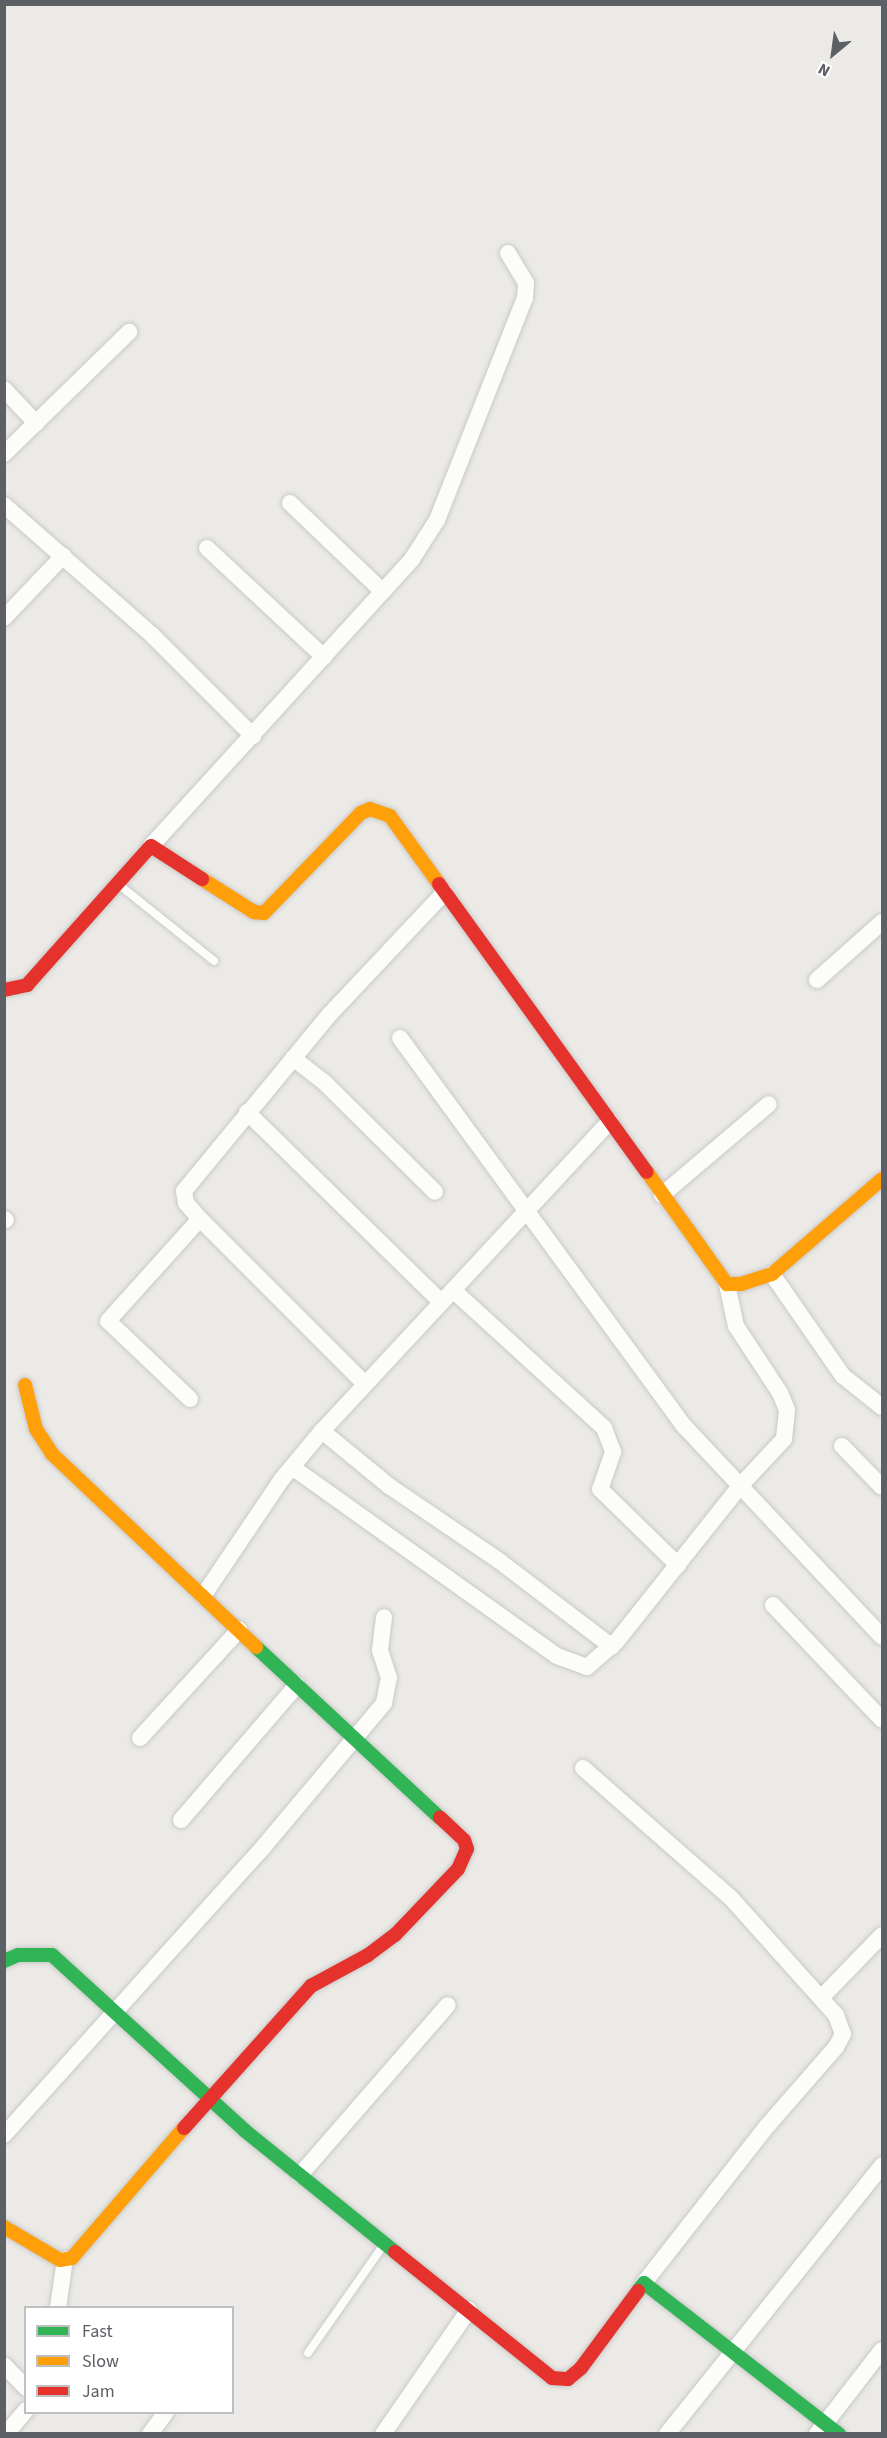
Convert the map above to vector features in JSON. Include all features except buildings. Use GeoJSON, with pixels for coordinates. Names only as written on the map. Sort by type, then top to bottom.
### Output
{"type":"FeatureCollection","features":[{"type":"Feature","properties":{"kind":"street"},"geometry":{"type":"LineString","coordinates":[[4,990],[27,985],[412,559],[440,514],[525,298],[526,283],[508,253]]}},
{"type":"Feature","properties":{"kind":"street"},"geometry":{"type":"LineString","coordinates":[[4,454],[129,332]]}},
{"type":"Feature","properties":{"kind":"street"},"geometry":{"type":"LineString","coordinates":[[4,389],[36,423]]}},
{"type":"Feature","properties":{"kind":"street"},"geometry":{"type":"LineString","coordinates":[[290,503],[382,591]]}},
{"type":"Feature","properties":{"kind":"street"},"geometry":{"type":"LineString","coordinates":[[4,505],[152,635],[253,736]]}},
{"type":"Feature","properties":{"kind":"street"},"geometry":{"type":"LineString","coordinates":[[207,548],[324,657]]}},
{"type":"Feature","properties":{"kind":"street"},"geometry":{"type":"LineString","coordinates":[[4,618],[63,556]]}},
{"type":"Feature","properties":{"kind":"street"},"geometry":{"type":"LineString","coordinates":[[151,846],[254,912],[264,913],[361,813],[370,808],[380,810],[390,816],[727,1284],[736,1326],[780,1393],[788,1427],[784,1439],[740,1486],[612,1647],[587,1667],[557,1656],[292,1467]]}},
{"type":"Feature","properties":{"kind":"street"},"geometry":{"type":"LineString","coordinates":[[364,1383],[200,1219],[186,1203],[184,1191],[293,1058],[445,892]]}},
{"type":"Feature","properties":{"kind":"street"},"geometry":{"type":"LineString","coordinates":[[817,980],[882,922]]}},
{"type":"Feature","properties":{"kind":"street"},"geometry":{"type":"LineString","coordinates":[[400,1038],[529,1210],[636,1365],[685,1428],[882,1637]]}},
{"type":"Feature","properties":{"kind":"street"},"geometry":{"type":"LineString","coordinates":[[293,1058],[324,1082],[435,1192]]}},
{"type":"Feature","properties":{"kind":"street"},"geometry":{"type":"LineString","coordinates":[[662,1195],[769,1104]]}},
{"type":"Feature","properties":{"kind":"street"},"geometry":{"type":"LineString","coordinates":[[247,1112],[447,1296],[604,1428],[613,1452],[600,1489],[678,1565]]}},
{"type":"Feature","properties":{"kind":"street"},"geometry":{"type":"LineString","coordinates":[[202,1596],[292,1467],[322,1431],[364,1383],[529,1210],[610,1121]]}},
{"type":"Feature","properties":{"kind":"street"},"geometry":{"type":"LineString","coordinates":[[727,1284],[741,1284],[772,1274],[882,1179]]}},
{"type":"Feature","properties":{"kind":"street"},"geometry":{"type":"LineString","coordinates":[[190,1399],[108,1322],[200,1219]]}},
{"type":"Feature","properties":{"kind":"street"},"geometry":{"type":"LineString","coordinates":[[772,1274],[843,1377],[882,1407]]}},
{"type":"Feature","properties":{"kind":"street"},"geometry":{"type":"LineString","coordinates":[[26,1385],[28,1408],[52,1454],[354,1740],[464,1840],[466,1859],[394,1935],[368,1955],[311,1986],[209,2098],[65,2269],[58,2306]]}},
{"type":"Feature","properties":{"kind":"street"},"geometry":{"type":"LineString","coordinates":[[322,1431],[389,1486],[498,1560],[612,1647]]}},
{"type":"Feature","properties":{"kind":"street"},"geometry":{"type":"LineString","coordinates":[[842,1446],[882,1487]]}},
{"type":"Feature","properties":{"kind":"street"},"geometry":{"type":"LineString","coordinates":[[773,1605],[882,1720]]}},
{"type":"Feature","properties":{"kind":"street"},"geometry":{"type":"LineString","coordinates":[[4,2135],[260,1851],[384,1703],[388,1689],[380,1650],[384,1617]]}},
{"type":"Feature","properties":{"kind":"street"},"geometry":{"type":"LineString","coordinates":[[140,1738],[239,1630]]}},
{"type":"Feature","properties":{"kind":"street"},"geometry":{"type":"LineString","coordinates":[[181,1820],[297,1685]]}},
{"type":"Feature","properties":{"kind":"street"},"geometry":{"type":"LineString","coordinates":[[4,1961],[38,1952],[52,1955],[209,2098],[300,2175],[552,2378],[568,2379],[767,2126],[836,2047],[843,2034],[841,2025],[821,1998],[730,1897],[583,1768]]}},
{"type":"Feature","properties":{"kind":"street"},"geometry":{"type":"LineString","coordinates":[[821,1998],[882,1935]]}},
{"type":"Feature","properties":{"kind":"street"},"geometry":{"type":"LineString","coordinates":[[300,2175],[448,2006]]}},
{"type":"Feature","properties":{"kind":"street"},"geometry":{"type":"LineString","coordinates":[[667,2433],[882,2166]]}},
{"type":"Feature","properties":{"kind":"street"},"geometry":{"type":"LineString","coordinates":[[4,2227],[65,2269]]}},
{"type":"Feature","properties":{"kind":"street"},"geometry":{"type":"LineString","coordinates":[[644,2283],[733,2352],[821,2428],[839,2433]]}},
{"type":"Feature","properties":{"kind":"street"},"geometry":{"type":"LineString","coordinates":[[383,2433],[469,2310]]}},
{"type":"Feature","properties":{"kind":"street"},"geometry":{"type":"LineString","coordinates":[[821,2428],[882,2350]]}},
{"type":"Feature","properties":{"kind":"street"},"geometry":{"type":"LineString","coordinates":[[4,2365],[24,2386]]}},
{"type":"Feature","properties":{"kind":"street"},"geometry":{"type":"LineString","coordinates":[[6,2433],[24,2412]]}},
{"type":"Feature","properties":{"kind":"street"},"geometry":{"type":"LineString","coordinates":[[150,2433],[164,2414]]}},
{"type":"Feature","properties":{"kind":"lane"},"geometry":{"type":"LineString","coordinates":[[118,884],[214,961]]}},
{"type":"Feature","properties":{"kind":"lane"},"geometry":{"type":"LineString","coordinates":[[308,2353],[385,2243]]}},
{"type":"Feature","properties":{"kind":"traffic: fast"},"geometry":{"type":"LineString","coordinates":[[256,1647],[440,1818]]}},
{"type":"Feature","properties":{"kind":"traffic: fast"},"geometry":{"type":"LineString","coordinates":[[4,1961],[18,1955],[52,1955],[244,2130],[395,2252]]}},
{"type":"Feature","properties":{"kind":"traffic: fast"},"geometry":{"type":"LineString","coordinates":[[638,2291],[644,2283],[839,2434]]}},
{"type":"Feature","properties":{"kind":"traffic: slow"},"geometry":{"type":"LineString","coordinates":[[202,879],[254,912],[264,913],[361,813],[370,809],[390,816],[439,884]]}},
{"type":"Feature","properties":{"kind":"traffic: slow"},"geometry":{"type":"LineString","coordinates":[[647,1172],[727,1284],[741,1284],[772,1274],[882,1179]]}},
{"type":"Feature","properties":{"kind":"traffic: slow"},"geometry":{"type":"LineString","coordinates":[[25,1385],[36,1429],[52,1454],[256,1647]]}},
{"type":"Feature","properties":{"kind":"traffic: slow"},"geometry":{"type":"LineString","coordinates":[[4,2227],[60,2260],[72,2258],[184,2128]]}},
{"type":"Feature","properties":{"kind":"traffic: jam"},"geometry":{"type":"LineString","coordinates":[[4,990],[27,985],[151,846],[202,879]]}},
{"type":"Feature","properties":{"kind":"traffic: jam"},"geometry":{"type":"LineString","coordinates":[[439,884],[647,1172]]}},
{"type":"Feature","properties":{"kind":"traffic: jam"},"geometry":{"type":"LineString","coordinates":[[184,2128],[311,1986],[368,1955],[395,1935],[458,1869],[467,1849],[464,1840],[440,1818]]}},
{"type":"Feature","properties":{"kind":"traffic: jam"},"geometry":{"type":"LineString","coordinates":[[395,2252],[552,2378],[568,2379],[581,2368],[638,2291]]}}]}
